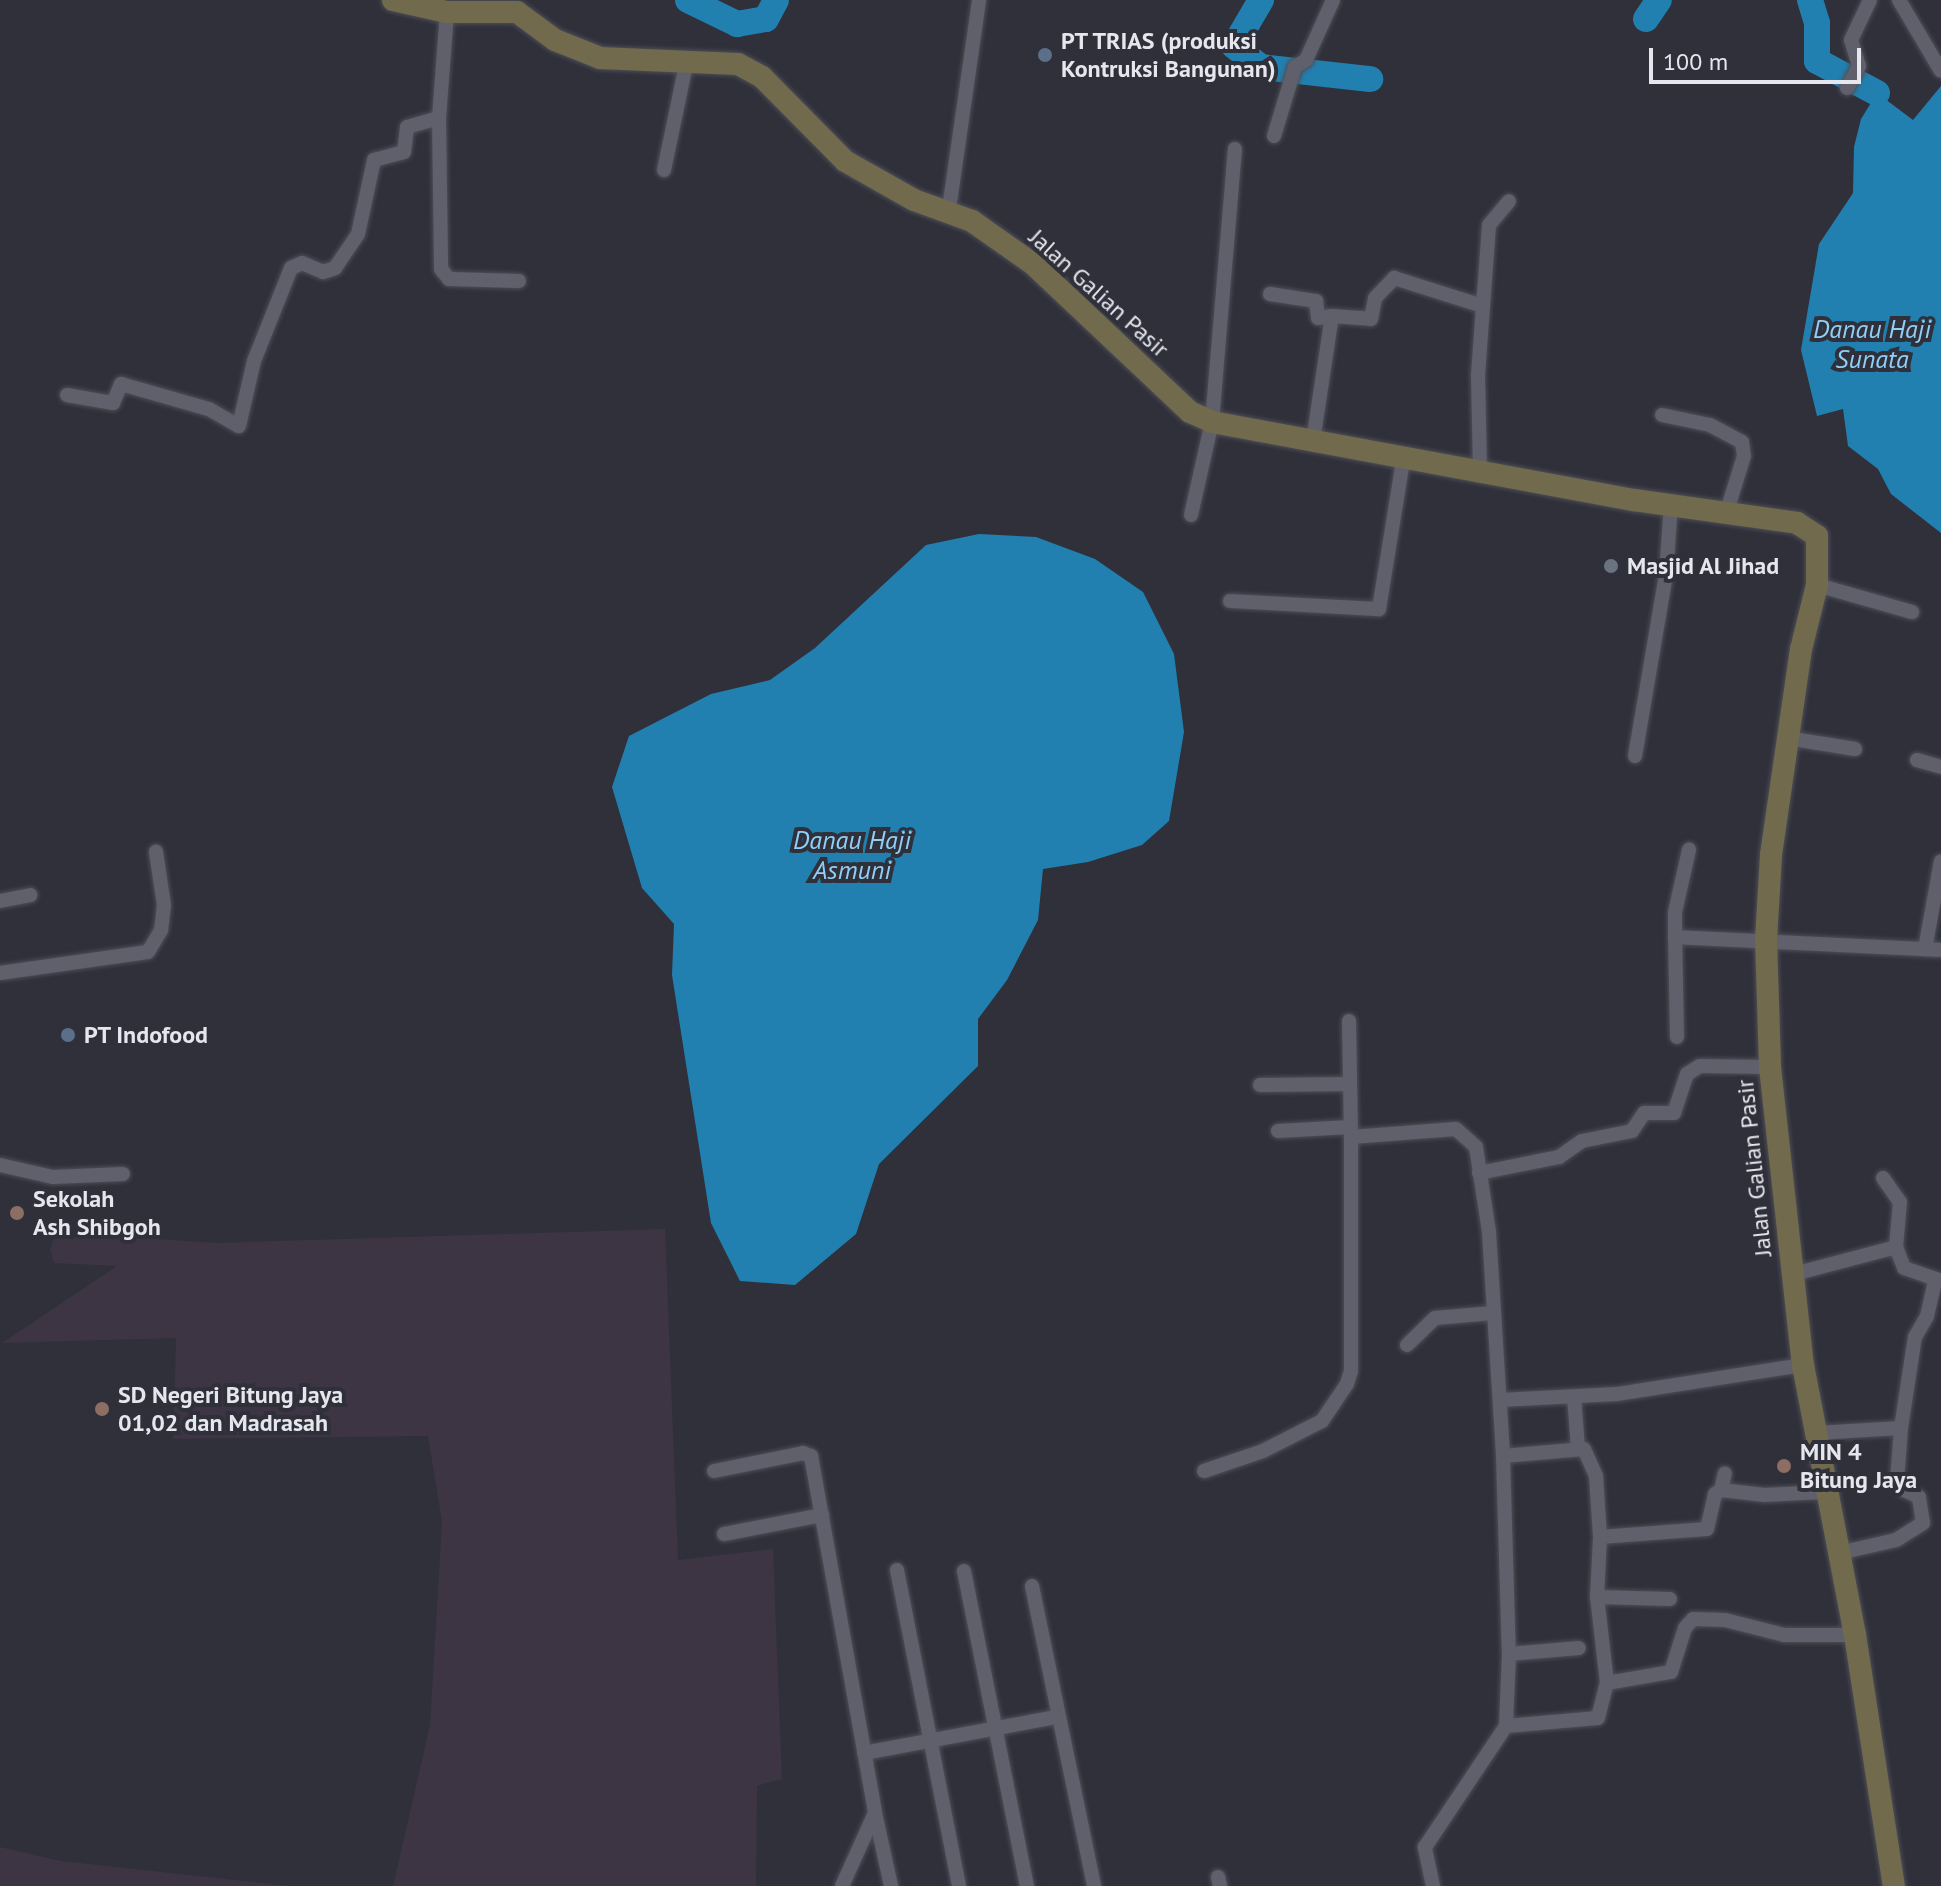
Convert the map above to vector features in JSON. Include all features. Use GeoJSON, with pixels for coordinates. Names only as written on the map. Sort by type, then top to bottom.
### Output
{"type":"FeatureCollection","features":[{"type":"Feature","properties":{"kind":"street","name":"Jalan Galian Pasir"},"geometry":{"type":"LineString","coordinates":[[393,0],[447,12],[520,6],[555,40],[587,55],[637,62],[687,60],[738,64],[762,77],[845,161],[914,200],[949,209],[1033,264],[1190,412],[1212,422],[1806,527],[1819,545],[1817,585],[1774,822],[1766,939],[1770,1067],[1790,1275],[1803,1365],[1855,1635],[1894,1886]]}},
{"type":"Feature","properties":{"kind":"street"},"geometry":{"type":"LineString","coordinates":[[949,209],[979,0]]}},
{"type":"Feature","properties":{"kind":"street"},"geometry":{"type":"LineString","coordinates":[[1274,136],[1294,70],[1306,60],[1333,0]]}},
{"type":"Feature","properties":{"kind":"street"},"geometry":{"type":"LineString","coordinates":[[1847,88],[1859,66],[1851,40],[1870,0]]}},
{"type":"Feature","properties":{"kind":"street"},"geometry":{"type":"LineString","coordinates":[[1899,0],[1941,71]]}},
{"type":"Feature","properties":{"kind":"street"},"geometry":{"type":"LineString","coordinates":[[447,12],[439,118],[444,277],[519,281]]}},
{"type":"Feature","properties":{"kind":"street"},"geometry":{"type":"LineString","coordinates":[[664,170],[687,60]]}},
{"type":"Feature","properties":{"kind":"street"},"geometry":{"type":"LineString","coordinates":[[67,395],[113,403],[121,384],[209,409],[239,426],[254,361],[291,268],[302,263],[323,272],[335,268],[358,234],[374,160],[404,152],[407,127],[439,118]]}},
{"type":"Feature","properties":{"kind":"street"},"geometry":{"type":"LineString","coordinates":[[1191,515],[1212,422],[1235,149]]}},
{"type":"Feature","properties":{"kind":"street"},"geometry":{"type":"LineString","coordinates":[[1480,471],[1483,306],[1489,225],[1509,201]]}},
{"type":"Feature","properties":{"kind":"street"},"geometry":{"type":"LineString","coordinates":[[1270,294],[1316,301],[1318,318],[1371,319],[1376,296],[1394,278],[1483,306]]}},
{"type":"Feature","properties":{"kind":"street"},"geometry":{"type":"LineString","coordinates":[[1313,441],[1332,316]]}},
{"type":"Feature","properties":{"kind":"street"},"geometry":{"type":"LineString","coordinates":[[1662,415],[1722,430],[1745,449],[1727,511]]}},
{"type":"Feature","properties":{"kind":"street"},"geometry":{"type":"LineString","coordinates":[[1230,601],[1379,609],[1404,455]]}},
{"type":"Feature","properties":{"kind":"street"},"geometry":{"type":"LineString","coordinates":[[1635,756],[1666,574],[1671,505]]}},
{"type":"Feature","properties":{"kind":"street"},"geometry":{"type":"LineString","coordinates":[[1817,585],[1912,612]]}},
{"type":"Feature","properties":{"kind":"street"},"geometry":{"type":"LineString","coordinates":[[1787,738],[1855,749]]}},
{"type":"Feature","properties":{"kind":"street"},"geometry":{"type":"LineString","coordinates":[[1917,760],[1941,767]]}},
{"type":"Feature","properties":{"kind":"street"},"geometry":{"type":"LineString","coordinates":[[1677,1037],[1675,912],[1689,850]]}},
{"type":"Feature","properties":{"kind":"street"},"geometry":{"type":"LineString","coordinates":[[0,973],[148,952],[161,930],[164,905],[156,852]]}},
{"type":"Feature","properties":{"kind":"street"},"geometry":{"type":"LineString","coordinates":[[1925,949],[1941,861]]}},
{"type":"Feature","properties":{"kind":"street"},"geometry":{"type":"LineString","coordinates":[[0,901],[30,895]]}},
{"type":"Feature","properties":{"kind":"street"},"geometry":{"type":"LineString","coordinates":[[1675,937],[1766,939],[1941,950]]}},
{"type":"Feature","properties":{"kind":"street"},"geometry":{"type":"LineString","coordinates":[[1204,1471],[1263,1451],[1322,1421],[1347,1384],[1351,1371],[1349,1021]]}},
{"type":"Feature","properties":{"kind":"street"},"geometry":{"type":"LineString","coordinates":[[1479,1173],[1559,1157],[1582,1141],[1624,1135],[1644,1113],[1674,1113],[1687,1074],[1700,1066],[1770,1067]]}},
{"type":"Feature","properties":{"kind":"street"},"geometry":{"type":"LineString","coordinates":[[1260,1085],[1350,1084]]}},
{"type":"Feature","properties":{"kind":"street"},"geometry":{"type":"LineString","coordinates":[[1278,1131],[1456,1129],[1476,1147],[1489,1232],[1503,1456],[1509,1654],[1506,1726],[1425,1847],[1433,1886]]}},
{"type":"Feature","properties":{"kind":"street"},"geometry":{"type":"LineString","coordinates":[[0,1165],[53,1177],[123,1174]]}},
{"type":"Feature","properties":{"kind":"street"},"geometry":{"type":"LineString","coordinates":[[1839,1553],[1896,1540],[1923,1523],[1919,1497],[1900,1488],[1897,1481],[1901,1428],[1915,1337],[1927,1316],[1938,1280],[1904,1268],[1896,1247],[1900,1202],[1883,1178]]}},
{"type":"Feature","properties":{"kind":"street"},"geometry":{"type":"LineString","coordinates":[[1790,1275],[1896,1247]]}},
{"type":"Feature","properties":{"kind":"street"},"geometry":{"type":"LineString","coordinates":[[1407,1345],[1435,1318],[1493,1313]]}},
{"type":"Feature","properties":{"kind":"street"},"geometry":{"type":"LineString","coordinates":[[1500,1400],[1574,1397],[1803,1365]]}},
{"type":"Feature","properties":{"kind":"street"},"geometry":{"type":"LineString","coordinates":[[1574,1397],[1578,1448]]}},
{"type":"Feature","properties":{"kind":"street"},"geometry":{"type":"LineString","coordinates":[[1816,1433],[1901,1428]]}},
{"type":"Feature","properties":{"kind":"street"},"geometry":{"type":"LineString","coordinates":[[1503,1456],[1578,1448],[1590,1455],[1596,1476],[1600,1537],[1597,1597],[1607,1683],[1598,1718],[1506,1726]]}},
{"type":"Feature","properties":{"kind":"street"},"geometry":{"type":"LineString","coordinates":[[714,1471],[808,1453],[891,1886]]}},
{"type":"Feature","properties":{"kind":"street"},"geometry":{"type":"LineString","coordinates":[[1721,1490],[1725,1473]]}},
{"type":"Feature","properties":{"kind":"street"},"geometry":{"type":"LineString","coordinates":[[1600,1537],[1707,1529],[1715,1494],[1721,1490],[1755,1495],[1827,1492]]}},
{"type":"Feature","properties":{"kind":"street"},"geometry":{"type":"LineString","coordinates":[[724,1534],[822,1515]]}},
{"type":"Feature","properties":{"kind":"street"},"geometry":{"type":"LineString","coordinates":[[897,1570],[959,1886]]}},
{"type":"Feature","properties":{"kind":"street"},"geometry":{"type":"LineString","coordinates":[[964,1571],[1027,1886]]}},
{"type":"Feature","properties":{"kind":"street"},"geometry":{"type":"LineString","coordinates":[[1032,1586],[1094,1886]]}},
{"type":"Feature","properties":{"kind":"street"},"geometry":{"type":"LineString","coordinates":[[1597,1597],[1670,1599]]}},
{"type":"Feature","properties":{"kind":"street"},"geometry":{"type":"LineString","coordinates":[[1607,1683],[1671,1672],[1685,1628],[1693,1619],[1725,1620],[1784,1635],[1855,1635]]}},
{"type":"Feature","properties":{"kind":"street"},"geometry":{"type":"LineString","coordinates":[[1509,1654],[1579,1648]]}},
{"type":"Feature","properties":{"kind":"street"},"geometry":{"type":"LineString","coordinates":[[864,1753],[1057,1717]]}},
{"type":"Feature","properties":{"kind":"street"},"geometry":{"type":"LineString","coordinates":[[842,1886],[875,1813]]}},
{"type":"Feature","properties":{"kind":"shaded area"},"geometry":{"type":"Polygon","coordinates":[[[665,1229],[678,1560],[773,1549],[782,1779],[757,1786],[756,1886],[393,1886],[430,1725],[442,1522],[428,1436],[173,1439],[176,1338],[2,1343],[117,1266],[54,1263],[50,1249],[55,1236],[69,1233],[215,1243],[665,1229]]]}},
{"type":"Feature","properties":{"kind":"shaded area"},"geometry":{"type":"Polygon","coordinates":[[[0,1847],[61,1861],[290,1886],[0,1886],[0,1847]]]}},
{"type":"Feature","properties":{"kind":"water","name":"Danau Haji Sunata"},"geometry":{"type":"Polygon","coordinates":[[[1941,86],[1941,533],[1891,494],[1878,469],[1848,446],[1843,409],[1817,416],[1801,350],[1819,244],[1853,193],[1854,147],[1861,119],[1877,93],[1913,120],[1941,86]]]}},
{"type":"Feature","properties":{"kind":"water","name":"Danau Haji Asmuni"},"geometry":{"type":"Polygon","coordinates":[[[979,534],[1036,537],[1095,559],[1143,592],[1174,654],[1184,732],[1169,821],[1142,845],[1088,862],[1043,869],[1038,920],[1007,980],[978,1019],[978,1066],[879,1164],[856,1234],[795,1285],[740,1281],[711,1223],[672,975],[674,924],[642,888],[612,787],[629,736],[711,694],[770,680],[815,648],[926,545],[979,534]]]}},
{"type":"Feature","properties":{"kind":"waterway"},"geometry":{"type":"LineString","coordinates":[[688,0],[737,24],[766,19],[776,0]]}},
{"type":"Feature","properties":{"kind":"waterway"},"geometry":{"type":"LineString","coordinates":[[1261,0],[1234,46],[1261,67],[1370,79]]}},
{"type":"Feature","properties":{"kind":"waterway"},"geometry":{"type":"LineString","coordinates":[[1646,19],[1659,0]]}},
{"type":"Feature","properties":{"kind":"waterway"},"geometry":{"type":"LineString","coordinates":[[1810,0],[1817,23],[1817,61],[1877,93]]}},
{"type":"Feature","properties":{"kind":"place","name":"PT TRIAS (produksi Kontruksi Bangunan)"},"geometry":{"type":"Point","coordinates":[1045,55]}},
{"type":"Feature","properties":{"kind":"place","name":"Masjid Al Jihad"},"geometry":{"type":"Point","coordinates":[1611,566]}},
{"type":"Feature","properties":{"kind":"place","name":"PT Indofood"},"geometry":{"type":"Point","coordinates":[68,1035]}},
{"type":"Feature","properties":{"kind":"place","name":"Sekolah Ash Shibgoh"},"geometry":{"type":"Point","coordinates":[17,1213]}},
{"type":"Feature","properties":{"kind":"place","name":"SD Negeri Bitung Jaya 01,02 dan Madrasah"},"geometry":{"type":"Point","coordinates":[102,1409]}},
{"type":"Feature","properties":{"kind":"place","name":"MIN 4 Bitung Jaya"},"geometry":{"type":"Point","coordinates":[1784,1466]}}]}
